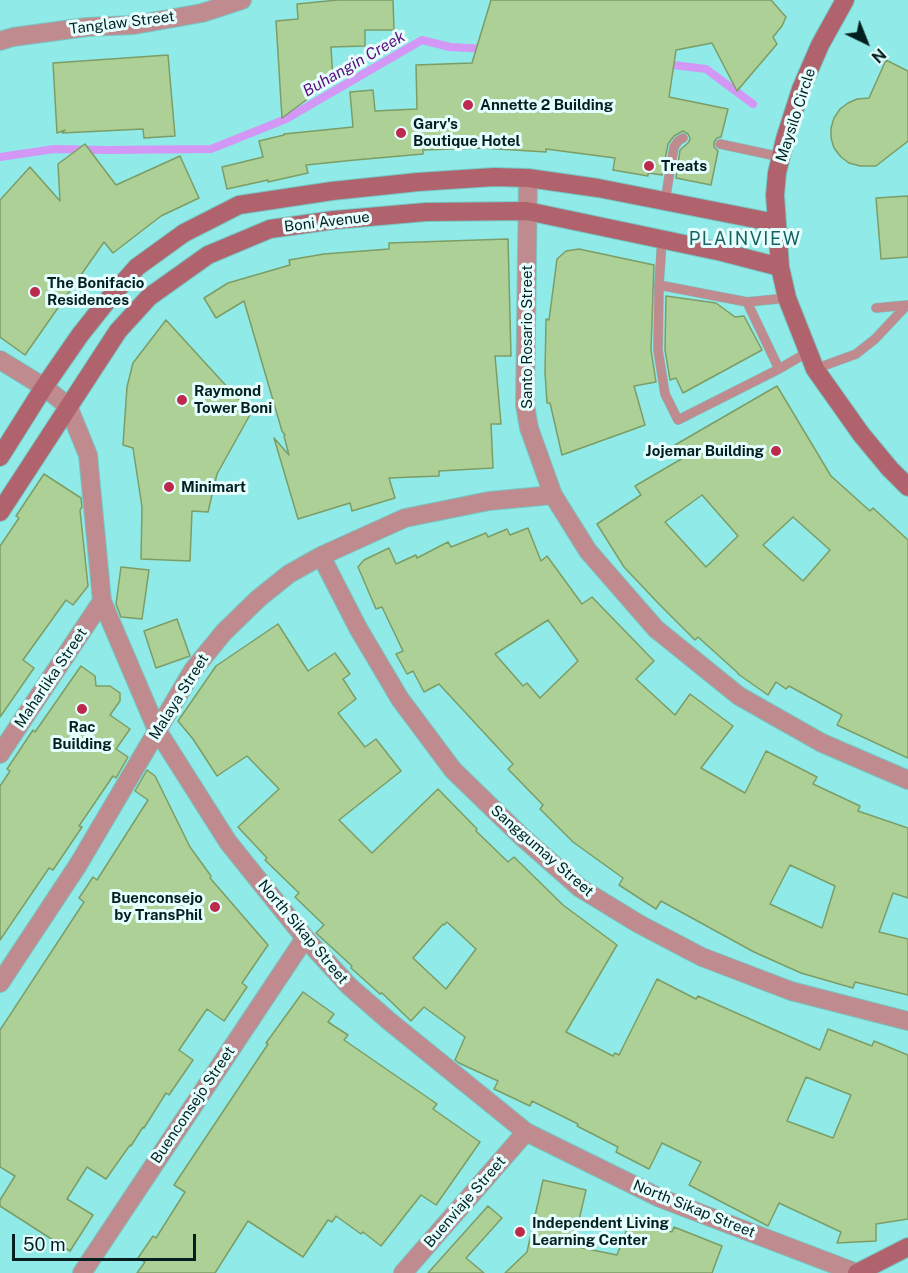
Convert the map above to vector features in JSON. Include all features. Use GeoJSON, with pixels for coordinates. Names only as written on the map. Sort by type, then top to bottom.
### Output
{"type":"FeatureCollection","features":[{"type":"Feature","properties":{"kind":"main road","name":"Maysilo Circle"},"geometry":{"type":"LineString","coordinates":[[845,0],[820,45],[801,89],[785,139],[777,173],[775,195],[780,267],[787,298],[811,360],[861,435],[908,486]]}},
{"type":"Feature","properties":{"kind":"main road","name":"Boni Avenue"},"geometry":{"type":"LineString","coordinates":[[0,457],[80,335],[137,267],[184,233],[239,205],[332,191],[418,182],[494,177],[528,178],[598,188],[776,223]]}},
{"type":"Feature","properties":{"kind":"main road","name":"Boni Avenue"},"geometry":{"type":"LineString","coordinates":[[0,512],[118,331],[149,297],[208,255],[270,229],[334,220],[426,212],[527,211],[722,252],[780,267]]}},
{"type":"Feature","properties":{"kind":"main road"},"geometry":{"type":"LineString","coordinates":[[857,1273],[908,1247]]}},
{"type":"Feature","properties":{"kind":"street","name":"Tanglaw Street"},"geometry":{"type":"LineString","coordinates":[[0,41],[13,37],[87,27],[134,25],[202,13],[242,0]]}},
{"type":"Feature","properties":{"kind":"street","name":"Santo Rosario Street"},"geometry":{"type":"LineString","coordinates":[[528,178],[525,405],[529,428],[553,495],[588,551],[656,629],[739,696],[822,743],[908,780]]}},
{"type":"Feature","properties":{"kind":"street"},"geometry":{"type":"LineString","coordinates":[[0,360],[44,387],[68,406]]}},
{"type":"Feature","properties":{"kind":"street","name":"North Sikap Street"},"geometry":{"type":"LineString","coordinates":[[68,406],[88,455],[102,601],[157,730],[228,842],[305,938],[349,986],[526,1132],[660,1198],[857,1273]]}},
{"type":"Feature","properties":{"kind":"street","name":"Malaya Street"},"geometry":{"type":"LineString","coordinates":[[0,983],[78,865],[193,670],[224,632],[266,592],[289,574],[321,555],[405,518],[489,501],[553,495]]}},
{"type":"Feature","properties":{"kind":"street","name":"Sanggumay Street"},"geometry":{"type":"LineString","coordinates":[[321,555],[358,628],[400,699],[453,770],[521,836],[580,888],[639,924],[702,957],[791,991],[908,1021]]}},
{"type":"Feature","properties":{"kind":"street","name":"Maharlika Street"},"geometry":{"type":"LineString","coordinates":[[0,754],[102,601]]}},
{"type":"Feature","properties":{"kind":"street","name":"Buenconsejo Street"},"geometry":{"type":"LineString","coordinates":[[82,1273],[305,938]]}},
{"type":"Feature","properties":{"kind":"street","name":"Buenviaje Street"},"geometry":{"type":"LineString","coordinates":[[403,1273],[526,1132]]}},
{"type":"Feature","properties":{"kind":"lane"},"geometry":{"type":"LineString","coordinates":[[665,201],[675,147],[683,138]]}},
{"type":"Feature","properties":{"kind":"lane"},"geometry":{"type":"LineString","coordinates":[[720,144],[781,157]]}},
{"type":"Feature","properties":{"kind":"lane"},"geometry":{"type":"LineString","coordinates":[[662,239],[658,350],[664,394],[678,420],[778,369],[811,360],[856,354],[875,339],[908,305]]}},
{"type":"Feature","properties":{"kind":"lane"},"geometry":{"type":"LineString","coordinates":[[659,285],[747,302],[787,298]]}},
{"type":"Feature","properties":{"kind":"lane"},"geometry":{"type":"LineString","coordinates":[[747,302],[778,369]]}},
{"type":"Feature","properties":{"kind":"lane"},"geometry":{"type":"LineString","coordinates":[[876,309],[908,305]]}},
{"type":"Feature","properties":{"kind":"building"},"geometry":{"type":"Polygon","coordinates":[[[338,0],[393,0],[394,30],[365,30],[365,46],[331,47],[333,80],[282,118],[276,21],[298,19],[297,4],[338,0]]]}},
{"type":"Feature","properties":{"kind":"building"},"geometry":{"type":"Polygon","coordinates":[[[491,0],[771,0],[786,17],[773,37],[777,44],[737,91],[712,43],[676,50],[669,97],[728,109],[721,137],[714,142],[714,147],[718,151],[711,185],[676,178],[680,150],[690,138],[683,131],[674,136],[668,144],[662,175],[648,173],[648,176],[613,170],[615,158],[546,149],[546,152],[482,148],[423,150],[423,154],[306,165],[308,173],[227,189],[222,167],[263,157],[259,141],[284,134],[353,127],[350,92],[373,90],[375,111],[417,109],[416,65],[472,63],[491,0]]]}},
{"type":"Feature","properties":{"kind":"building"},"geometry":{"type":"Polygon","coordinates":[[[168,55],[175,136],[144,138],[143,129],[62,133],[65,130],[57,133],[53,63],[168,55]]]}},
{"type":"Feature","properties":{"kind":"building"},"geometry":{"type":"Polygon","coordinates":[[[886,60],[908,71],[908,141],[876,166],[849,163],[834,148],[831,128],[834,118],[848,103],[857,99],[869,98],[886,60]]]}},
{"type":"Feature","properties":{"kind":"building"},"geometry":{"type":"Polygon","coordinates":[[[85,144],[116,185],[180,156],[199,198],[161,216],[113,253],[104,242],[25,355],[0,337],[0,200],[30,167],[60,201],[58,164],[85,144]]]}},
{"type":"Feature","properties":{"kind":"building"},"geometry":{"type":"Polygon","coordinates":[[[908,196],[908,257],[881,259],[876,198],[908,196]]]}},
{"type":"Feature","properties":{"kind":"building"},"geometry":{"type":"Polygon","coordinates":[[[508,239],[511,356],[495,356],[501,424],[491,424],[493,468],[439,471],[439,476],[389,478],[395,498],[352,511],[350,503],[298,519],[274,438],[289,455],[285,435],[244,301],[216,318],[204,298],[228,283],[290,265],[289,260],[324,254],[389,249],[389,243],[508,239]]]}},
{"type":"Feature","properties":{"kind":"building"},"geometry":{"type":"Polygon","coordinates":[[[579,249],[654,265],[651,350],[656,382],[634,386],[645,425],[562,455],[550,403],[547,403],[546,319],[549,320],[557,259],[566,251],[579,249]]]}},
{"type":"Feature","properties":{"kind":"building"},"geometry":{"type":"Polygon","coordinates":[[[666,296],[716,303],[735,317],[744,316],[762,350],[683,393],[676,378],[670,380],[665,350],[666,296]]]}},
{"type":"Feature","properties":{"kind":"building","name":"Raymond Tower Boni"},"geometry":{"type":"Polygon","coordinates":[[[166,320],[251,413],[217,474],[208,512],[192,511],[190,561],[141,559],[142,507],[133,448],[123,445],[127,387],[133,363],[166,320]]]}},
{"type":"Feature","properties":{"kind":"building"},"geometry":{"type":"Polygon","coordinates":[[[777,386],[831,476],[870,511],[873,508],[908,540],[908,758],[837,725],[842,715],[789,686],[786,689],[776,682],[768,695],[738,674],[698,637],[695,640],[624,567],[597,524],[641,495],[635,486],[683,458],[675,445],[777,386]],[[702,495],[665,522],[706,567],[738,536],[702,495]],[[793,517],[763,545],[803,581],[830,550],[793,517]]]}},
{"type":"Feature","properties":{"kind":"building"},"geometry":{"type":"Polygon","coordinates":[[[44,474],[81,498],[80,510],[88,586],[73,605],[66,600],[23,660],[34,668],[0,717],[0,546],[19,518],[16,516],[44,474]]]}},
{"type":"Feature","properties":{"kind":"building"},"geometry":{"type":"Polygon","coordinates":[[[528,528],[541,561],[547,556],[582,604],[592,597],[654,661],[636,679],[675,715],[690,694],[733,726],[701,768],[745,793],[766,751],[817,777],[813,784],[860,806],[858,811],[908,828],[908,898],[893,893],[879,932],[908,939],[908,995],[855,982],[853,988],[801,973],[754,952],[661,901],[656,909],[619,885],[623,878],[573,842],[540,809],[543,805],[508,769],[513,764],[439,684],[424,692],[413,671],[407,674],[396,654],[403,651],[382,607],[376,609],[358,567],[364,560],[389,548],[396,564],[416,555],[417,558],[448,542],[451,547],[486,533],[488,537],[507,529],[510,535],[528,528]],[[548,620],[495,654],[523,686],[527,683],[540,698],[578,661],[548,620]],[[790,865],[770,904],[822,928],[835,886],[790,865]]]}},
{"type":"Feature","properties":{"kind":"building"},"geometry":{"type":"Polygon","coordinates":[[[121,567],[149,570],[142,619],[121,617],[116,604],[121,567]]]}},
{"type":"Feature","properties":{"kind":"building"},"geometry":{"type":"Polygon","coordinates":[[[177,619],[190,656],[156,668],[144,631],[177,619]]]}},
{"type":"Feature","properties":{"kind":"building"},"geometry":{"type":"Polygon","coordinates":[[[278,624],[308,671],[335,653],[350,674],[343,679],[356,699],[338,713],[365,747],[376,739],[401,771],[339,820],[372,853],[438,789],[508,862],[514,857],[563,905],[617,945],[566,1032],[613,1056],[615,1053],[619,1055],[657,979],[696,999],[698,996],[820,1050],[828,1029],[872,1046],[874,1041],[908,1055],[908,1219],[876,1224],[876,1241],[837,1243],[841,1232],[779,1203],[768,1226],[689,1185],[701,1162],[662,1143],[649,1169],[616,1152],[618,1147],[577,1126],[578,1124],[532,1101],[530,1106],[494,1089],[498,1081],[455,1060],[465,1037],[424,1007],[411,1021],[351,968],[352,966],[316,933],[324,925],[295,897],[299,893],[265,860],[267,858],[238,827],[279,789],[247,756],[217,776],[193,739],[178,721],[216,666],[278,624]],[[447,922],[413,958],[446,989],[476,949],[447,922]],[[806,1077],[787,1121],[833,1138],[851,1095],[806,1077]]]}},
{"type":"Feature","properties":{"kind":"building"},"geometry":{"type":"Polygon","coordinates":[[[81,666],[95,676],[96,686],[110,686],[120,693],[120,701],[110,715],[130,729],[116,749],[128,757],[116,778],[113,776],[79,826],[82,827],[53,870],[49,868],[0,940],[0,786],[10,771],[7,769],[33,730],[35,732],[81,666]]]}},
{"type":"Feature","properties":{"kind":"building"},"geometry":{"type":"Polygon","coordinates":[[[147,770],[155,776],[190,847],[211,876],[210,878],[268,945],[242,983],[247,987],[224,1021],[207,1009],[179,1050],[193,1060],[169,1095],[166,1093],[144,1128],[106,1179],[87,1167],[67,1199],[93,1215],[70,1251],[0,1206],[0,1200],[15,1176],[0,1167],[0,1030],[84,902],[79,898],[93,877],[97,880],[148,800],[135,791],[147,770]]]}},
{"type":"Feature","properties":{"kind":"building"},"geometry":{"type":"Polygon","coordinates":[[[303,992],[334,1014],[328,1022],[348,1035],[344,1040],[437,1104],[433,1109],[480,1142],[436,1205],[421,1195],[381,1246],[336,1216],[332,1222],[328,1220],[303,1257],[248,1221],[215,1273],[137,1273],[145,1262],[138,1258],[153,1236],[156,1238],[185,1192],[174,1185],[268,1044],[266,1043],[303,992]]]}},
{"type":"Feature","properties":{"kind":"building"},"geometry":{"type":"Polygon","coordinates":[[[543,1180],[586,1190],[573,1246],[617,1255],[632,1216],[672,1232],[674,1227],[722,1246],[712,1273],[505,1273],[527,1252],[543,1180]]]}},
{"type":"Feature","properties":{"kind":"building"},"geometry":{"type":"Polygon","coordinates":[[[488,1206],[502,1218],[466,1258],[484,1273],[428,1273],[488,1206]]]}},
{"type":"Feature","properties":{"kind":"waterway","name":"Buhangin Creek"},"geometry":{"type":"LineString","coordinates":[[0,157],[54,149],[211,149],[286,119],[422,40],[450,47],[486,49]]}},
{"type":"Feature","properties":{"kind":"waterway","name":"Buhangin Creek"},"geometry":{"type":"LineString","coordinates":[[665,64],[706,69],[753,104]]}},
{"type":"Feature","properties":{"kind":"place","name":"Annette 2 Building"},"geometry":{"type":"Point","coordinates":[468,105]}},
{"type":"Feature","properties":{"kind":"place","name":"Garv's Boutique Hotel"},"geometry":{"type":"Point","coordinates":[401,133]}},
{"type":"Feature","properties":{"kind":"place","name":"Treats"},"geometry":{"type":"Point","coordinates":[649,166]}},
{"type":"Feature","properties":{"kind":"place","name":"The Bonifacio Residences"},"geometry":{"type":"Point","coordinates":[35,292]}},
{"type":"Feature","properties":{"kind":"place","name":"Raymond Tower Boni"},"geometry":{"type":"Point","coordinates":[182,400]}},
{"type":"Feature","properties":{"kind":"place","name":"Jojemar Building"},"geometry":{"type":"Point","coordinates":[776,451]}},
{"type":"Feature","properties":{"kind":"place","name":"Minimart"},"geometry":{"type":"Point","coordinates":[169,487]}},
{"type":"Feature","properties":{"kind":"place","name":"Rac Building"},"geometry":{"type":"Point","coordinates":[82,709]}},
{"type":"Feature","properties":{"kind":"place","name":"Buenconsejo by TransPhil"},"geometry":{"type":"Point","coordinates":[215,907]}},
{"type":"Feature","properties":{"kind":"place","name":"Independent Living Learning Center"},"geometry":{"type":"Point","coordinates":[520,1232]}},
{"type":"Feature","properties":{"kind":"district","name":"PLAINVIEW"},"geometry":{"type":"Point","coordinates":[745,239]}}]}
